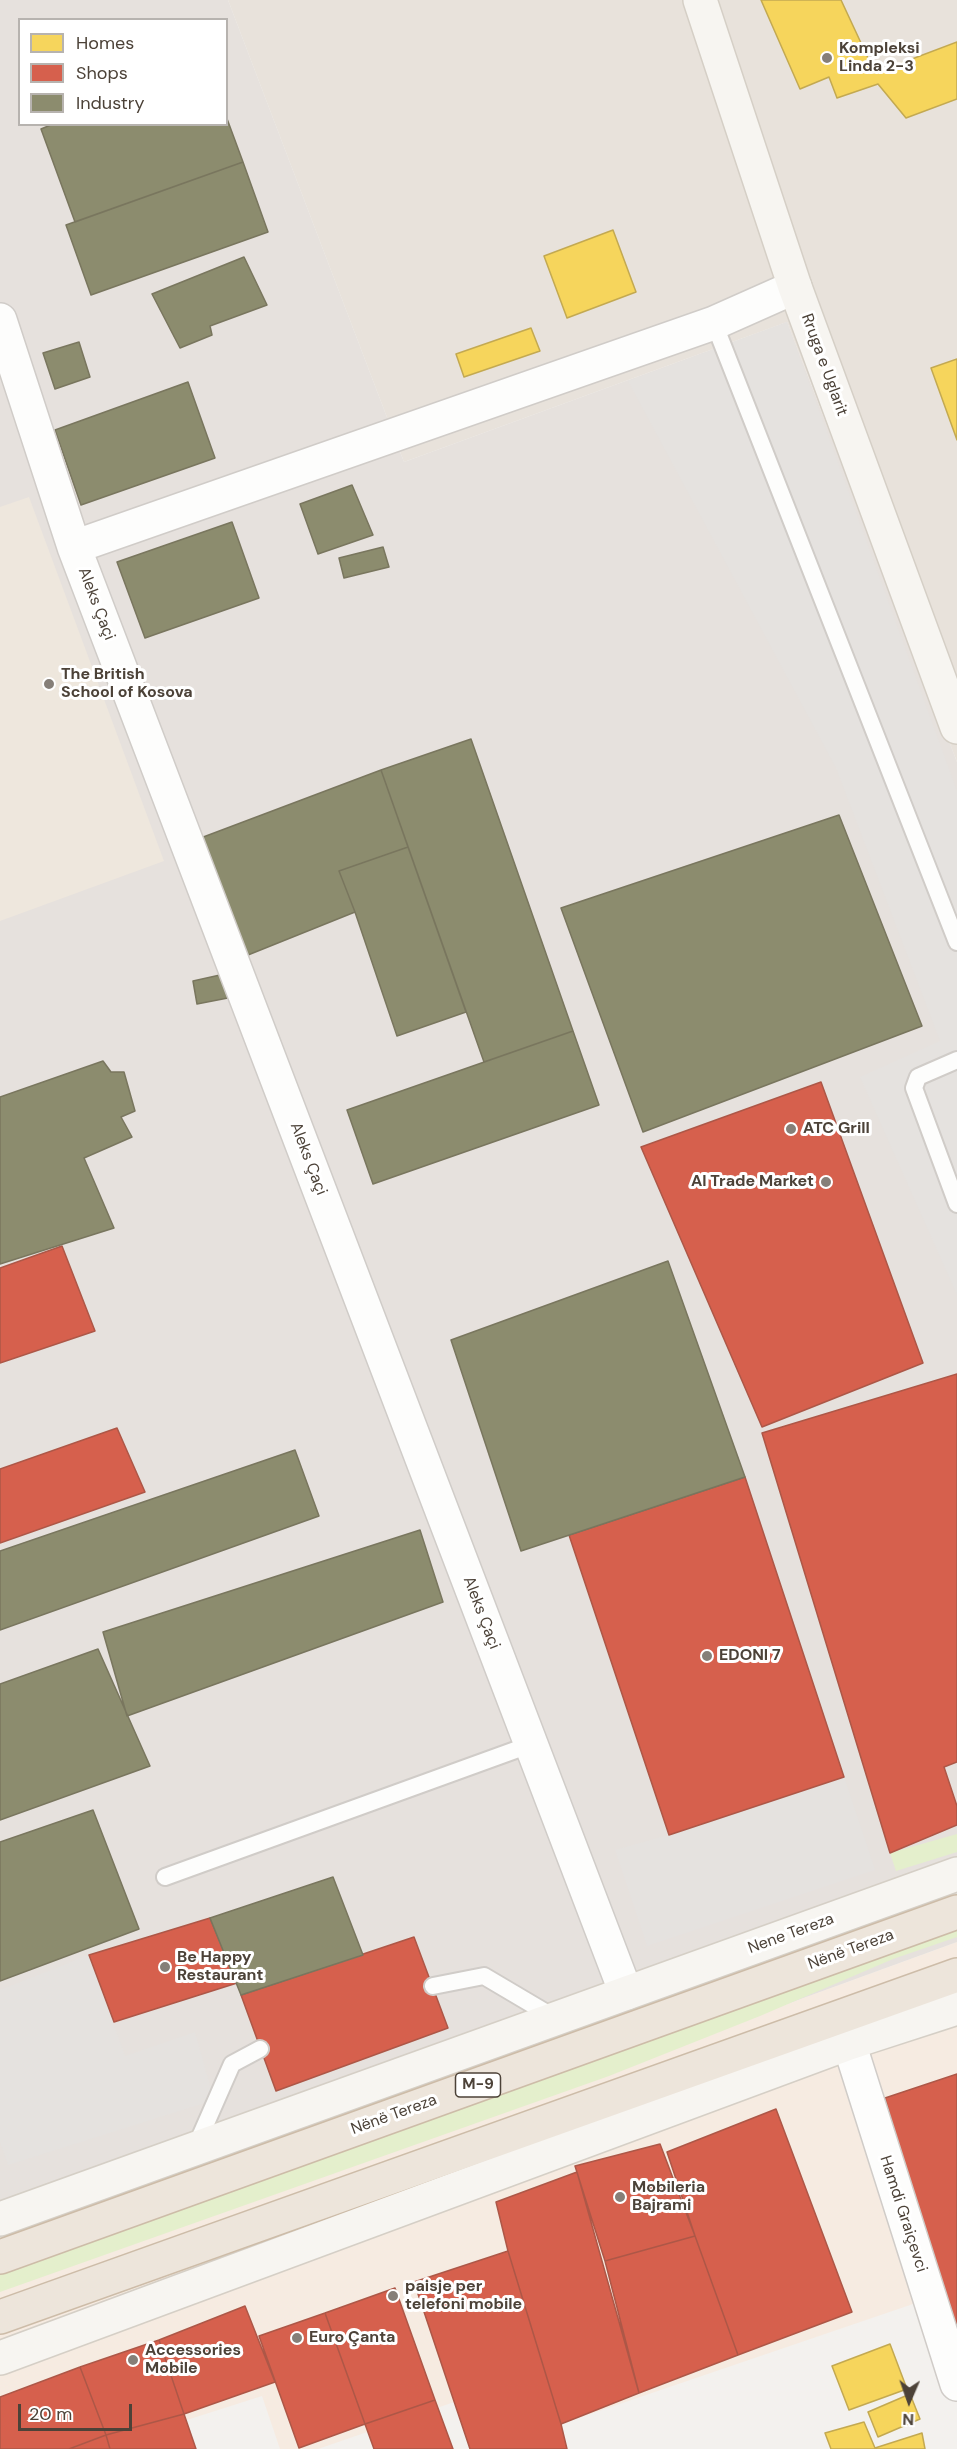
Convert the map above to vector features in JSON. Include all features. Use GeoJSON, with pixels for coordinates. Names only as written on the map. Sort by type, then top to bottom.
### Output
{"type":"FeatureCollection","features":[{"type":"Feature","properties":{"kind":"highway","name":"Nënë Tereza"},"geometry":{"type":"LineString","coordinates":[[0,2257],[957,1912]]}},
{"type":"Feature","properties":{"kind":"highway"},"geometry":{"type":"LineString","coordinates":[[0,2317],[957,1975]]}},
{"type":"Feature","properties":{"kind":"street","name":"Rruga e Uglarit"},"geometry":{"type":"LineString","coordinates":[[700,0],[795,286],[954,714]]}},
{"type":"Feature","properties":{"kind":"street"},"geometry":{"type":"LineString","coordinates":[[74,547],[714,323],[795,286]]}},
{"type":"Feature","properties":{"kind":"street","name":"Aleks Çaçi"},"geometry":{"type":"LineString","coordinates":[[0,320],[74,547],[626,1993]]}},
{"type":"Feature","properties":{"kind":"street","name":"Nene Tereza"},"geometry":{"type":"LineString","coordinates":[[626,1993],[957,1874]]}},
{"type":"Feature","properties":{"kind":"street"},"geometry":{"type":"LineString","coordinates":[[0,2219],[626,1993]]}},
{"type":"Feature","properties":{"kind":"street"},"geometry":{"type":"LineString","coordinates":[[0,2358],[849,2043],[957,2008]]}},
{"type":"Feature","properties":{"kind":"street","name":"Hamdi Graiçevci"},"geometry":{"type":"LineString","coordinates":[[849,2043],[957,2384]]}},
{"type":"Feature","properties":{"kind":"street"},"geometry":{"type":"LineString","coordinates":[[400,2174],[412,2205]]}},
{"type":"Feature","properties":{"kind":"lane"},"geometry":{"type":"LineString","coordinates":[[714,323],[957,942]]}},
{"type":"Feature","properties":{"kind":"lane"},"geometry":{"type":"LineString","coordinates":[[957,1060],[918,1077],[914,1089],[957,1204]]}},
{"type":"Feature","properties":{"kind":"lane"},"geometry":{"type":"LineString","coordinates":[[165,1877],[532,1744]]}},
{"type":"Feature","properties":{"kind":"lane"},"geometry":{"type":"LineString","coordinates":[[433,1986],[484,1976],[555,2018]]}},
{"type":"Feature","properties":{"kind":"lane"},"geometry":{"type":"LineString","coordinates":[[195,2150],[232,2064],[260,2049]]}},
{"type":"Feature","properties":{"kind":"shaded area"},"geometry":{"type":"Polygon","coordinates":[[[0,0],[228,0],[404,462],[787,322],[957,762],[957,1942],[0,2291],[0,0]]]}},
{"type":"Feature","properties":{"kind":"shaded area"},"geometry":{"type":"Polygon","coordinates":[[[228,0],[957,0],[957,762],[787,322],[404,462],[228,0]]]}},
{"type":"Feature","properties":{"kind":"shaded area"},"geometry":{"type":"Polygon","coordinates":[[[787,322],[957,791],[957,1295],[860,1077],[940,1041],[836,768],[628,381],[787,322]]]}},
{"type":"Feature","properties":{"kind":"shaded area","name":"The British School of Kosova"},"geometry":{"type":"Polygon","coordinates":[[[29,497],[164,861],[0,921],[0,507],[29,497]]]}},
{"type":"Feature","properties":{"kind":"shaded area"},"geometry":{"type":"Polygon","coordinates":[[[844,1777],[875,1870],[647,1946],[615,1850],[669,1835],[844,1777]]]}},
{"type":"Feature","properties":{"kind":"shaded area"},"geometry":{"type":"Polygon","coordinates":[[[957,1942],[957,2289],[561,2424],[544,2371],[318,2449],[280,2449],[262,2396],[96,2449],[0,2449],[0,2291],[957,1942]]]}},
{"type":"Feature","properties":{"kind":"shaded area"},"geometry":{"type":"Polygon","coordinates":[[[89,1955],[125,2056],[195,2032],[214,2100],[8,2165],[0,2142],[0,1990],[89,1955]]]}},
{"type":"Feature","properties":{"kind":"green space"},"geometry":{"type":"Polygon","coordinates":[[[957,1834],[957,1852],[896,1871],[890,1853],[957,1834]]]}},
{"type":"Feature","properties":{"kind":"green space"},"geometry":{"type":"Polygon","coordinates":[[[957,1930],[957,1937],[893,1959],[760,2016],[609,2076],[0,2292],[0,2269],[957,1930]]]}},
{"type":"Feature","properties":{"kind":"building: Homes","name":"Kompleksi Linda 2-3"},"geometry":{"type":"Polygon","coordinates":[[[761,0],[841,0],[875,73],[957,42],[957,99],[906,118],[878,84],[837,98],[829,77],[800,89],[761,0]]]}},
{"type":"Feature","properties":{"kind":"building: Homes"},"geometry":{"type":"Polygon","coordinates":[[[613,230],[636,292],[567,318],[544,256],[613,230]]]}},
{"type":"Feature","properties":{"kind":"building: Homes"},"geometry":{"type":"Polygon","coordinates":[[[531,328],[540,351],[464,377],[456,354],[531,328]]]}},
{"type":"Feature","properties":{"kind":"building: Homes"},"geometry":{"type":"Polygon","coordinates":[[[957,359],[957,440],[931,368],[957,359]]]}},
{"type":"Feature","properties":{"kind":"building: Homes"},"geometry":{"type":"Polygon","coordinates":[[[890,2344],[907,2389],[849,2410],[832,2366],[890,2344]]]}},
{"type":"Feature","properties":{"kind":"building: Homes"},"geometry":{"type":"Polygon","coordinates":[[[910,2394],[920,2419],[878,2437],[868,2412],[910,2394]]]}},
{"type":"Feature","properties":{"kind":"building: Homes"},"geometry":{"type":"Polygon","coordinates":[[[864,2422],[875,2448],[922,2433],[925,2449],[831,2449],[825,2433],[864,2422]]]}},
{"type":"Feature","properties":{"kind":"building: Shops"},"geometry":{"type":"Polygon","coordinates":[[[821,1082],[923,1363],[762,1427],[641,1147],[821,1082]]]}},
{"type":"Feature","properties":{"kind":"building: Shops"},"geometry":{"type":"Polygon","coordinates":[[[62,1246],[95,1331],[0,1363],[0,1268],[62,1246]]]}},
{"type":"Feature","properties":{"kind":"building: Shops"},"geometry":{"type":"Polygon","coordinates":[[[957,1374],[957,1762],[944,1767],[957,1806],[957,1825],[890,1853],[762,1433],[957,1374]]]}},
{"type":"Feature","properties":{"kind":"building: Shops"},"geometry":{"type":"Polygon","coordinates":[[[117,1428],[145,1492],[0,1543],[0,1469],[117,1428]]]}},
{"type":"Feature","properties":{"kind":"building: Shops","name":"EDONI 7"},"geometry":{"type":"Polygon","coordinates":[[[745,1477],[844,1777],[669,1835],[569,1535],[745,1477]]]}},
{"type":"Feature","properties":{"kind":"building: Shops"},"geometry":{"type":"Polygon","coordinates":[[[210,1918],[237,1983],[114,2022],[89,1955],[210,1918]]]}},
{"type":"Feature","properties":{"kind":"building: Shops"},"geometry":{"type":"Polygon","coordinates":[[[414,1937],[448,2028],[276,2091],[241,1995],[414,1937]]]}},
{"type":"Feature","properties":{"kind":"building: Shops"},"geometry":{"type":"Polygon","coordinates":[[[957,2074],[957,2327],[928,2250],[885,2098],[957,2074]]]}},
{"type":"Feature","properties":{"kind":"building: Shops"},"geometry":{"type":"Polygon","coordinates":[[[776,2109],[852,2312],[738,2355],[667,2152],[776,2109]]]}},
{"type":"Feature","properties":{"kind":"building: Shops"},"geometry":{"type":"Polygon","coordinates":[[[660,2144],[695,2236],[605,2261],[575,2166],[660,2144]]]}},
{"type":"Feature","properties":{"kind":"building: Shops"},"geometry":{"type":"Polygon","coordinates":[[[577,2172],[639,2393],[561,2424],[508,2251],[496,2202],[577,2172]]]}},
{"type":"Feature","properties":{"kind":"building: Shops"},"geometry":{"type":"Polygon","coordinates":[[[695,2236],[738,2355],[639,2393],[605,2261],[695,2236]]]}},
{"type":"Feature","properties":{"kind":"building: Shops"},"geometry":{"type":"Polygon","coordinates":[[[508,2251],[567,2449],[470,2449],[414,2282],[508,2251]]]}},
{"type":"Feature","properties":{"kind":"building: Shops"},"geometry":{"type":"Polygon","coordinates":[[[395,2288],[435,2400],[365,2424],[325,2313],[395,2288]]]}},
{"type":"Feature","properties":{"kind":"building: Shops"},"geometry":{"type":"Polygon","coordinates":[[[245,2306],[275,2382],[184,2414],[159,2340],[245,2306]]]}},
{"type":"Feature","properties":{"kind":"building: Shops"},"geometry":{"type":"Polygon","coordinates":[[[325,2313],[365,2424],[299,2448],[259,2336],[325,2313]]]}},
{"type":"Feature","properties":{"kind":"building: Shops"},"geometry":{"type":"Polygon","coordinates":[[[159,2340],[184,2414],[106,2435],[80,2367],[159,2340]]]}},
{"type":"Feature","properties":{"kind":"building: Shops"},"geometry":{"type":"Polygon","coordinates":[[[80,2367],[106,2435],[69,2449],[0,2449],[0,2397],[80,2367]]]}},
{"type":"Feature","properties":{"kind":"building: Shops"},"geometry":{"type":"Polygon","coordinates":[[[435,2400],[453,2449],[374,2449],[365,2424],[435,2400]]]}},
{"type":"Feature","properties":{"kind":"building: Shops"},"geometry":{"type":"Polygon","coordinates":[[[184,2414],[196,2449],[110,2449],[106,2435],[184,2414]]]}},
{"type":"Feature","properties":{"kind":"building: Shops"},"geometry":{"type":"Polygon","coordinates":[[[106,2435],[110,2449],[69,2449],[106,2435]]]}},
{"type":"Feature","properties":{"kind":"building: Industry"},"geometry":{"type":"Polygon","coordinates":[[[228,121],[243,162],[75,222],[41,129],[48,126],[228,126],[228,121]]]}},
{"type":"Feature","properties":{"kind":"building: Industry"},"geometry":{"type":"Polygon","coordinates":[[[243,162],[268,232],[91,295],[66,225],[243,162]]]}},
{"type":"Feature","properties":{"kind":"building: Industry"},"geometry":{"type":"Polygon","coordinates":[[[244,257],[267,305],[210,326],[212,335],[180,348],[152,294],[244,257]]]}},
{"type":"Feature","properties":{"kind":"building: Industry"},"geometry":{"type":"Polygon","coordinates":[[[79,342],[90,377],[55,389],[43,353],[79,342]]]}},
{"type":"Feature","properties":{"kind":"building: Industry"},"geometry":{"type":"Polygon","coordinates":[[[188,382],[215,458],[81,505],[55,430],[188,382]]]}},
{"type":"Feature","properties":{"kind":"building: Industry"},"geometry":{"type":"Polygon","coordinates":[[[352,485],[373,535],[318,554],[300,504],[352,485]]]}},
{"type":"Feature","properties":{"kind":"building: Industry"},"geometry":{"type":"Polygon","coordinates":[[[232,522],[259,598],[145,638],[117,562],[232,522]]]}},
{"type":"Feature","properties":{"kind":"building: Industry"},"geometry":{"type":"Polygon","coordinates":[[[383,547],[389,567],[344,578],[339,558],[383,547]]]}},
{"type":"Feature","properties":{"kind":"building: Industry"},"geometry":{"type":"Polygon","coordinates":[[[471,739],[573,1031],[484,1062],[381,770],[471,739]]]}},
{"type":"Feature","properties":{"kind":"building: Industry"},"geometry":{"type":"Polygon","coordinates":[[[381,770],[408,847],[339,871],[355,912],[243,957],[198,839],[381,770]]]}},
{"type":"Feature","properties":{"kind":"building: Industry"},"geometry":{"type":"Polygon","coordinates":[[[839,815],[922,1026],[643,1132],[561,908],[839,815]]]}},
{"type":"Feature","properties":{"kind":"building: Industry"},"geometry":{"type":"Polygon","coordinates":[[[408,847],[466,1012],[397,1036],[339,871],[408,847]]]}},
{"type":"Feature","properties":{"kind":"building: Industry"},"geometry":{"type":"Polygon","coordinates":[[[229,973],[233,997],[197,1004],[193,981],[229,973]]]}},
{"type":"Feature","properties":{"kind":"building: Industry"},"geometry":{"type":"Polygon","coordinates":[[[573,1031],[599,1105],[373,1184],[347,1110],[573,1031]]]}},
{"type":"Feature","properties":{"kind":"building: Industry"},"geometry":{"type":"Polygon","coordinates":[[[103,1061],[111,1072],[124,1072],[135,1111],[121,1117],[132,1137],[84,1158],[114,1228],[0,1264],[0,1097],[103,1061]]]}},
{"type":"Feature","properties":{"kind":"building: Industry"},"geometry":{"type":"Polygon","coordinates":[[[668,1261],[745,1477],[521,1551],[451,1340],[668,1261]]]}},
{"type":"Feature","properties":{"kind":"building: Industry"},"geometry":{"type":"Polygon","coordinates":[[[295,1450],[319,1516],[0,1630],[0,1551],[295,1450]]]}},
{"type":"Feature","properties":{"kind":"building: Industry"},"geometry":{"type":"Polygon","coordinates":[[[420,1530],[443,1602],[127,1716],[103,1632],[420,1530]]]}},
{"type":"Feature","properties":{"kind":"building: Industry"},"geometry":{"type":"Polygon","coordinates":[[[98,1649],[150,1766],[0,1820],[0,1684],[98,1649]]]}},
{"type":"Feature","properties":{"kind":"building: Industry"},"geometry":{"type":"Polygon","coordinates":[[[93,1810],[139,1929],[0,1981],[0,1842],[93,1810]]]}},
{"type":"Feature","properties":{"kind":"building: Industry"},"geometry":{"type":"Polygon","coordinates":[[[333,1877],[363,1955],[241,1995],[210,1918],[333,1877]]]}},
{"type":"Feature","properties":{"kind":"place","name":"Kompleksi Linda 2-3"},"geometry":{"type":"Point","coordinates":[827,58]}},
{"type":"Feature","properties":{"kind":"place","name":"The British School of Kosova"},"geometry":{"type":"Point","coordinates":[49,684]}},
{"type":"Feature","properties":{"kind":"place","name":"ATC Grill"},"geometry":{"type":"Point","coordinates":[791,1129]}},
{"type":"Feature","properties":{"kind":"place","name":"Al Trade Market"},"geometry":{"type":"Point","coordinates":[826,1182]}},
{"type":"Feature","properties":{"kind":"place","name":"EDONI 7"},"geometry":{"type":"Point","coordinates":[707,1656]}},
{"type":"Feature","properties":{"kind":"place","name":"Be Happy Restaurant"},"geometry":{"type":"Point","coordinates":[165,1967]}},
{"type":"Feature","properties":{"kind":"place","name":"Mobileria Bajrami"},"geometry":{"type":"Point","coordinates":[620,2197]}},
{"type":"Feature","properties":{"kind":"place","name":"paisje per telefoni mobile"},"geometry":{"type":"Point","coordinates":[393,2296]}},
{"type":"Feature","properties":{"kind":"place","name":"Euro Çanta"},"geometry":{"type":"Point","coordinates":[297,2338]}},
{"type":"Feature","properties":{"kind":"place","name":"Accessories Mobile"},"geometry":{"type":"Point","coordinates":[133,2360]}}]}
